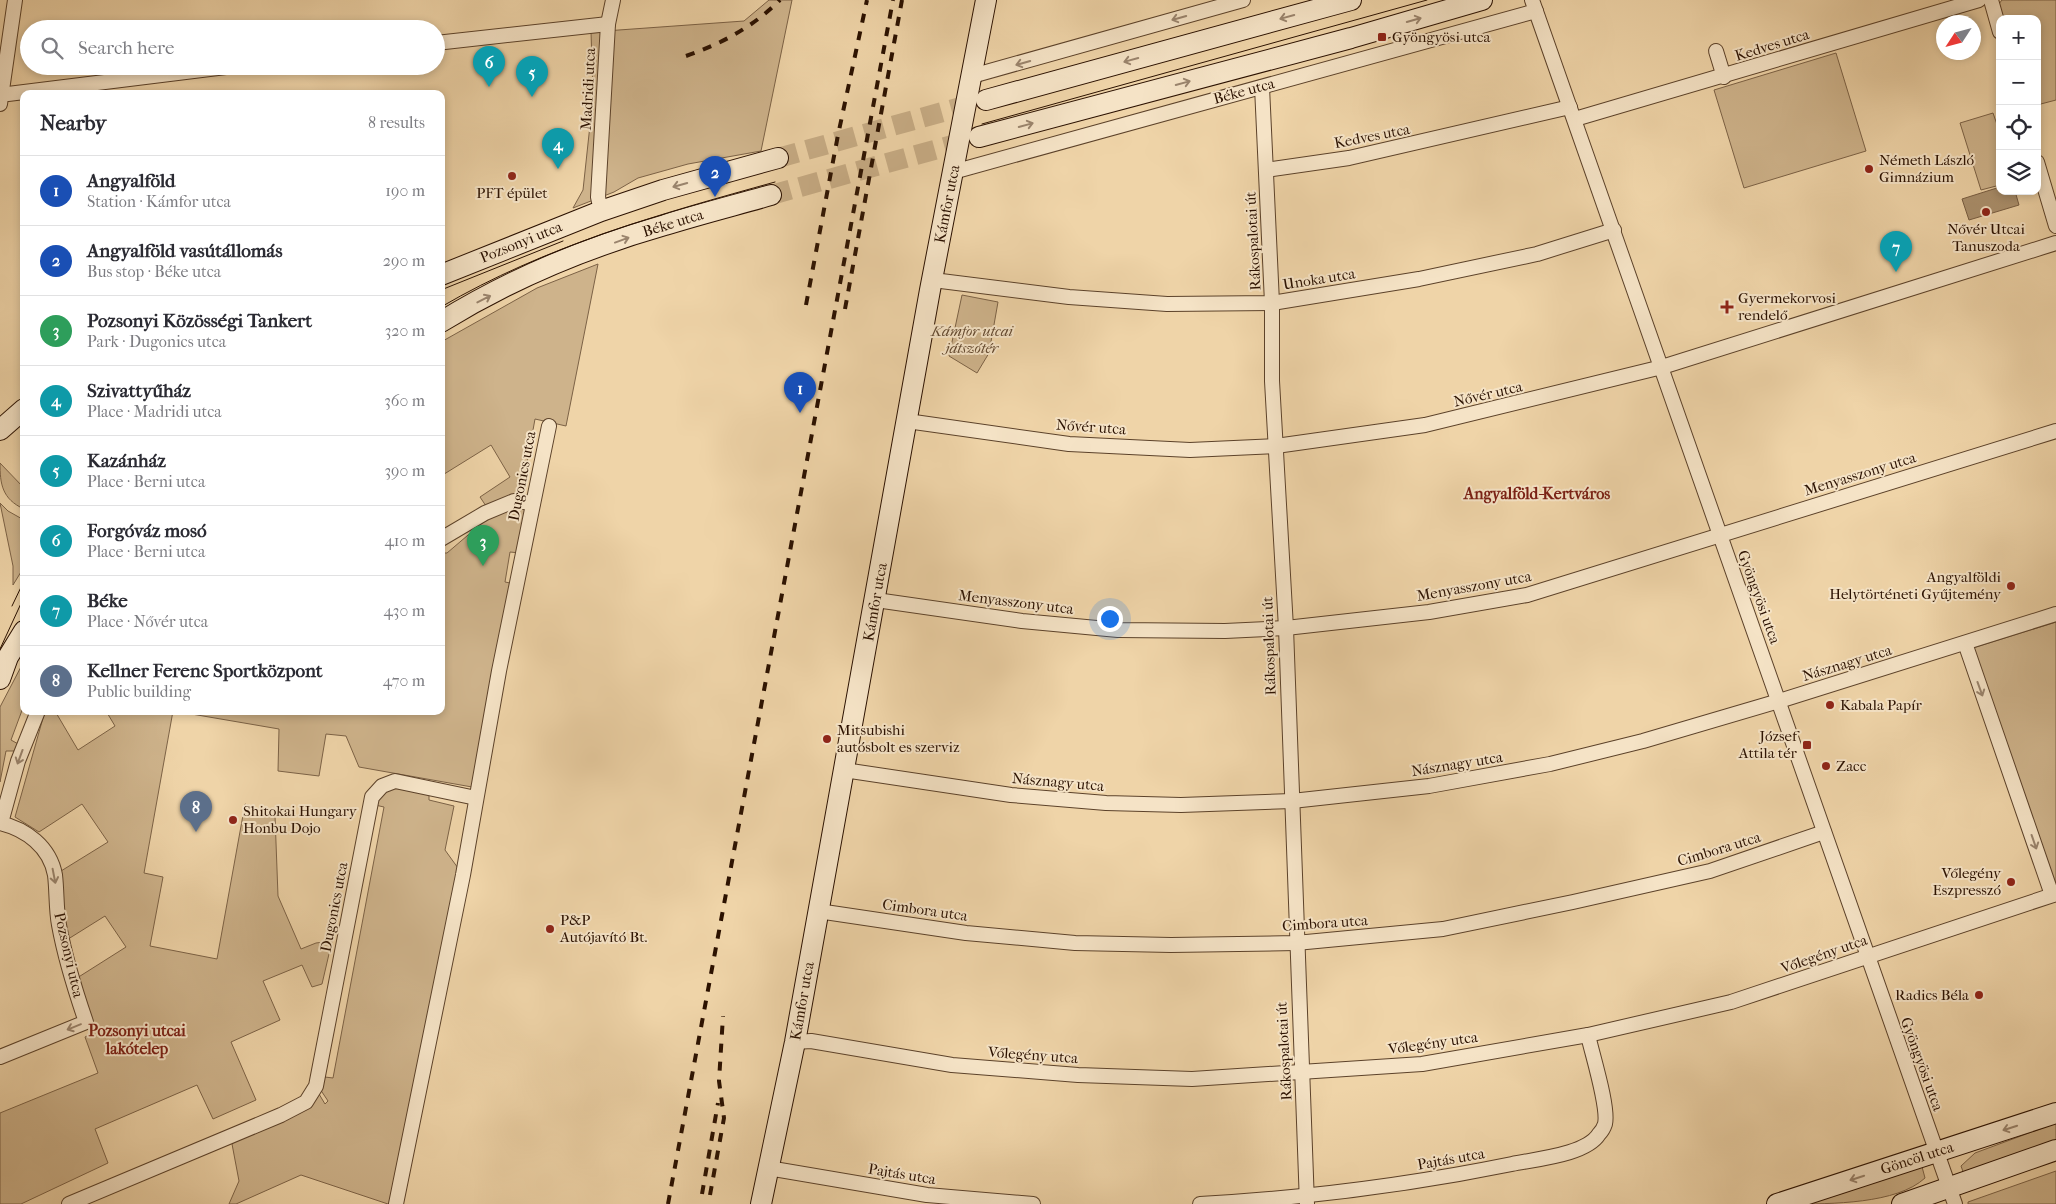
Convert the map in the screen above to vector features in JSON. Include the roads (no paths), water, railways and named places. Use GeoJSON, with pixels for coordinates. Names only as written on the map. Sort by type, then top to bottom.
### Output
{"type":"FeatureCollection","features":[{"type":"Feature","properties":{"kind":"main road","name":"Kámfor utca"},"geometry":{"type":"LineString","coordinates":[[761,1204],[795,1042],[907,421],[986,0]]}},
{"type":"Feature","properties":{"kind":"main road"},"geometry":{"type":"LineString","coordinates":[[986,100],[1351,0]]}},
{"type":"Feature","properties":{"kind":"main road","name":"Béke utca"},"geometry":{"type":"LineString","coordinates":[[979,137],[1351,38],[1482,0]]}},
{"type":"Feature","properties":{"kind":"main road"},"geometry":{"type":"LineString","coordinates":[[601,211],[663,190],[778,158]]}},
{"type":"Feature","properties":{"kind":"main road","name":"Béke utca"},"geometry":{"type":"LineString","coordinates":[[445,320],[523,279],[576,256],[663,225],[772,195]]}},
{"type":"Feature","properties":{"kind":"main road","name":"Pozsonyi utca"},"geometry":{"type":"LineString","coordinates":[[445,273],[601,211]]}},
{"type":"Feature","properties":{"kind":"main road"},"geometry":{"type":"LineString","coordinates":[[0,430],[20,412]]}},
{"type":"Feature","properties":{"kind":"main road"},"geometry":{"type":"LineString","coordinates":[[0,679],[8,657],[20,638]]}},
{"type":"Feature","properties":{"kind":"main road","name":"Göncöl utca"},"geometry":{"type":"LineString","coordinates":[[1777,1204],[2056,1113]]}},
{"type":"Feature","properties":{"kind":"main road"},"geometry":{"type":"LineString","coordinates":[[1902,1204],[1952,1196],[2056,1150]]}},
{"type":"Feature","properties":{"kind":"street"},"geometry":{"type":"LineString","coordinates":[[15,0],[1,97],[20,94]]}},
{"type":"Feature","properties":{"kind":"street","name":"Madridi utca"},"geometry":{"type":"LineString","coordinates":[[601,211],[598,197],[608,24],[613,0]]}},
{"type":"Feature","properties":{"kind":"street"},"geometry":{"type":"LineString","coordinates":[[972,76],[1243,0]]}},
{"type":"Feature","properties":{"kind":"street","name":"Kedves utca"},"geometry":{"type":"LineString","coordinates":[[1266,170],[1349,158],[1572,113],[1724,77],[1979,0]]}},
{"type":"Feature","properties":{"kind":"street"},"geometry":{"type":"LineString","coordinates":[[1991,0],[1996,18]]}},
{"type":"Feature","properties":{"kind":"street","name":"Béke utca"},"geometry":{"type":"LineString","coordinates":[[953,172],[1262,86],[1534,5]]}},
{"type":"Feature","properties":{"kind":"street","name":"Gyöngyösi utca"},"geometry":{"type":"LineString","coordinates":[[1534,5],[1952,1196]]}},
{"type":"Feature","properties":{"kind":"street"},"geometry":{"type":"LineString","coordinates":[[445,42],[608,24]]}},
{"type":"Feature","properties":{"kind":"street"},"geometry":{"type":"LineString","coordinates":[[1716,51],[1724,77]]}},
{"type":"Feature","properties":{"kind":"street"},"geometry":{"type":"LineString","coordinates":[[54,90],[166,75]]}},
{"type":"Feature","properties":{"kind":"street","name":"Rákospalotai út"},"geometry":{"type":"LineString","coordinates":[[1262,86],[1272,303],[1272,381],[1286,628],[1296,943],[1307,1200]]}},
{"type":"Feature","properties":{"kind":"street"},"geometry":{"type":"LineString","coordinates":[[2041,175],[2056,226]]}},
{"type":"Feature","properties":{"kind":"street","name":"Unoka utca"},"geometry":{"type":"LineString","coordinates":[[933,280],[1069,298],[1168,304],[1272,303],[1419,279],[1537,254],[1614,230]]}},
{"type":"Feature","properties":{"kind":"street","name":"Nővér utca"},"geometry":{"type":"LineString","coordinates":[[907,421],[1069,444],[1190,450],[1276,446],[1425,425],[1662,367],[2056,243]]}},
{"type":"Feature","properties":{"kind":"street","name":"Dugonics utca"},"geometry":{"type":"LineString","coordinates":[[396,1204],[463,875],[476,798],[549,426]]}},
{"type":"Feature","properties":{"kind":"street","name":"Menyasszony utca"},"geometry":{"type":"LineString","coordinates":[[876,600],[1022,621],[1118,630],[1286,628],[1429,612],[1527,595],[1629,565],[1719,534],[2056,432]]}},
{"type":"Feature","properties":{"kind":"street"},"geometry":{"type":"LineString","coordinates":[[445,537],[485,512],[514,501],[534,504]]}},
{"type":"Feature","properties":{"kind":"street","name":"Násznagy utca"},"geometry":{"type":"LineString","coordinates":[[844,770],[1011,796],[1106,803],[1181,804],[1292,801],[1429,786],[1550,764],[1643,741],[1779,702],[2056,614]]}},
{"type":"Feature","properties":{"kind":"street"},"geometry":{"type":"LineString","coordinates":[[1965,643],[2054,895]]}},
{"type":"Feature","properties":{"kind":"street","name":"Pozsonyi utca"},"geometry":{"type":"LineString","coordinates":[[0,1057],[86,1022],[69,969],[59,924],[54,873],[41,846],[20,828],[1,823],[18,761],[36,715]]}},
{"type":"Feature","properties":{"kind":"street","name":"Dugonics utca"},"geometry":{"type":"LineString","coordinates":[[69,1204],[280,1116],[306,1102],[316,1086],[372,797],[382,786],[395,781],[476,798]]}},
{"type":"Feature","properties":{"kind":"street","name":"Cimbora utca"},"geometry":{"type":"LineString","coordinates":[[818,911],[966,933],[1075,943],[1171,945],[1296,943],[1443,929],[1564,904],[1710,871],[1824,832]]}},
{"type":"Feature","properties":{"kind":"street","name":"Vőlegény utca"},"geometry":{"type":"LineString","coordinates":[[795,1042],[811,1041],[952,1065],[1078,1075],[1192,1080],[1422,1064],[1588,1035],[1731,1002],[1854,963],[1867,956],[2054,895]]}},
{"type":"Feature","properties":{"kind":"street","name":"Pajtás utca"},"geometry":{"type":"LineString","coordinates":[[1200,1204],[1307,1200],[1438,1179],[1563,1154],[1587,1146],[1598,1136],[1605,1124],[1603,1102],[1588,1035]]}},
{"type":"Feature","properties":{"kind":"street","name":"Pajtás utca"},"geometry":{"type":"LineString","coordinates":[[768,1168],[927,1195],[1033,1204]]}},
{"type":"Feature","properties":{"kind":"tunnel"},"geometry":{"type":"LineString","coordinates":[[778,158],[982,101]]}},
{"type":"Feature","properties":{"kind":"tunnel"},"geometry":{"type":"LineString","coordinates":[[771,195],[974,139]]}},
{"type":"Feature","properties":{"kind":"tram line"},"geometry":{"type":"LineString","coordinates":[[982,124],[1427,0]]}},
{"type":"Feature","properties":{"kind":"tram line"},"geometry":{"type":"LineString","coordinates":[[445,305],[480,285],[562,249],[689,206],[775,182]]}},
{"type":"Feature","properties":{"kind":"tram line"},"geometry":{"type":"LineString","coordinates":[[445,288],[563,241]]}},
{"type":"Feature","properties":{"kind":"tram line"},"geometry":{"type":"LineString","coordinates":[[12,606],[20,589]]}},
{"type":"Feature","properties":{"kind":"tram line"},"geometry":{"type":"LineString","coordinates":[[0,649],[20,606]]}},
{"type":"Feature","properties":{"kind":"railway"},"geometry":{"type":"LineString","coordinates":[[686,56],[736,34],[770,10],[780,0]]}},
{"type":"Feature","properties":{"kind":"railway"},"geometry":{"type":"LineString","coordinates":[[806,305],[838,135],[867,0]]}},
{"type":"Feature","properties":{"kind":"railway"},"geometry":{"type":"LineString","coordinates":[[668,1204],[893,0]]}},
{"type":"Feature","properties":{"kind":"railway"},"geometry":{"type":"LineString","coordinates":[[845,309],[902,0]]}},
{"type":"Feature","properties":{"kind":"railway"},"geometry":{"type":"LineString","coordinates":[[710,1195],[724,1118],[719,1081],[723,1016]]}},
{"type":"Feature","properties":{"kind":"railway"},"geometry":{"type":"LineString","coordinates":[[702,1194],[718,1103]]}},
{"type":"Feature","properties":{"kind":"place","name":"Gyöngyösi utca"},"geometry":{"type":"Point","coordinates":[1382,37]}},
{"type":"Feature","properties":{"kind":"place","name":"Forgóváz mosó"},"geometry":{"type":"Point","coordinates":[489,87]}},
{"type":"Feature","properties":{"kind":"place","name":"Kazánház"},"geometry":{"type":"Point","coordinates":[532,97]}},
{"type":"Feature","properties":{"kind":"place","name":"Szivattyűház"},"geometry":{"type":"Point","coordinates":[558,169]}},
{"type":"Feature","properties":{"kind":"place","name":"Németh László Gimnázium"},"geometry":{"type":"Point","coordinates":[1869,169]}},
{"type":"Feature","properties":{"kind":"place","name":"PFT épület"},"geometry":{"type":"Point","coordinates":[512,176]}},
{"type":"Feature","properties":{"kind":"place","name":"Angyalföld vasútállomás"},"geometry":{"type":"Point","coordinates":[715,197]}},
{"type":"Feature","properties":{"kind":"place","name":"Nővér Utcai Tanuszoda"},"geometry":{"type":"Point","coordinates":[1986,212]}},
{"type":"Feature","properties":{"kind":"place","name":"Béke"},"geometry":{"type":"Point","coordinates":[1896,272]}},
{"type":"Feature","properties":{"kind":"place","name":"Gyermekorvosi rendelő"},"geometry":{"type":"Point","coordinates":[1727,307]}},
{"type":"Feature","properties":{"kind":"place","name":"Angyalföld"},"geometry":{"type":"Point","coordinates":[800,413]}},
{"type":"Feature","properties":{"kind":"place","name":"Pozsonyi Közösségi Tankert"},"geometry":{"type":"Point","coordinates":[483,566]}},
{"type":"Feature","properties":{"kind":"place","name":"Angyalföldi Helytörténeti Gyűjtemény"},"geometry":{"type":"Point","coordinates":[2011,586]}},
{"type":"Feature","properties":{"kind":"place","name":"Kabala Papír"},"geometry":{"type":"Point","coordinates":[1830,705]}},
{"type":"Feature","properties":{"kind":"place","name":"Mitsubishi autósbolt es szerviz"},"geometry":{"type":"Point","coordinates":[827,739]}},
{"type":"Feature","properties":{"kind":"place","name":"József Attila tér"},"geometry":{"type":"Point","coordinates":[1807,745]}},
{"type":"Feature","properties":{"kind":"place","name":"Zacc"},"geometry":{"type":"Point","coordinates":[1826,766]}},
{"type":"Feature","properties":{"kind":"place","name":"Shitokai Hungary Honbu Dojo"},"geometry":{"type":"Point","coordinates":[233,820]}},
{"type":"Feature","properties":{"kind":"place","name":"Kellner Ferenc Sportközpont"},"geometry":{"type":"Point","coordinates":[196,832]}},
{"type":"Feature","properties":{"kind":"place","name":"Vőlegény Eszpresszó"},"geometry":{"type":"Point","coordinates":[2011,882]}},
{"type":"Feature","properties":{"kind":"place","name":"P&P Autójavító Bt."},"geometry":{"type":"Point","coordinates":[550,929]}},
{"type":"Feature","properties":{"kind":"place","name":"Radics Béla"},"geometry":{"type":"Point","coordinates":[1979,995]}},
{"type":"Feature","properties":{"kind":"district","name":"Angyalföld-Kertváros"},"geometry":{"type":"Point","coordinates":[1537,493]}},
{"type":"Feature","properties":{"kind":"district","name":"Pozsonyi utcai lakótelep"},"geometry":{"type":"Point","coordinates":[137,1039]}},
{"type":"Feature","properties":{"kind":"park label","name":"Kámfor utcai játszótér"},"geometry":{"type":"Point","coordinates":[972,340]}}]}
